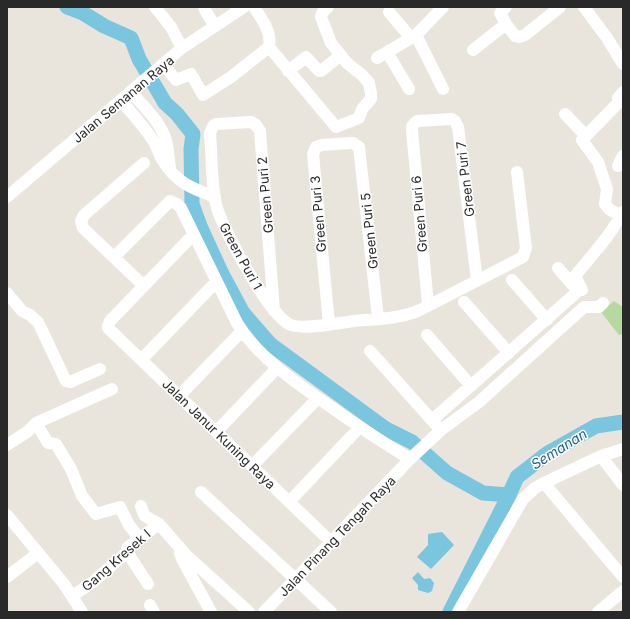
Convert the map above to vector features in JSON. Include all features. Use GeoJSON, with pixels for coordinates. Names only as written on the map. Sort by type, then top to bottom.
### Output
{"type":"FeatureCollection","features":[{"type":"Feature","properties":{"kind":"street"},"geometry":{"type":"LineString","coordinates":[[155,7],[171,27],[182,48]]}},
{"type":"Feature","properties":{"kind":"street"},"geometry":{"type":"LineString","coordinates":[[204,7],[215,26]]}},
{"type":"Feature","properties":{"kind":"street","name":"Jalan Semanan Raya"},"geometry":{"type":"LineString","coordinates":[[7,197],[182,48],[244,7]]}},
{"type":"Feature","properties":{"kind":"street"},"geometry":{"type":"LineString","coordinates":[[254,7],[269,34],[269,47],[336,127],[358,119],[362,109],[371,99],[371,93],[369,83],[362,75],[347,63],[331,43],[321,17],[322,13],[328,7]]}},
{"type":"Feature","properties":{"kind":"street"},"geometry":{"type":"LineString","coordinates":[[409,89],[382,55],[413,36],[443,7]]}},
{"type":"Feature","properties":{"kind":"street"},"geometry":{"type":"LineString","coordinates":[[506,7],[500,13],[515,36],[521,37],[560,7]]}},
{"type":"Feature","properties":{"kind":"street"},"geometry":{"type":"LineString","coordinates":[[584,7],[607,38],[623,64]]}},
{"type":"Feature","properties":{"kind":"street"},"geometry":{"type":"LineString","coordinates":[[389,12],[413,36],[443,90]]}},
{"type":"Feature","properties":{"kind":"street"},"geometry":{"type":"LineString","coordinates":[[473,50],[506,24]]}},
{"type":"Feature","properties":{"kind":"street"},"geometry":{"type":"LineString","coordinates":[[163,64],[176,80],[191,74],[203,95],[232,77],[269,47]]}},
{"type":"Feature","properties":{"kind":"street"},"geometry":{"type":"LineString","coordinates":[[288,71],[306,57],[319,71],[321,71],[341,55]]}},
{"type":"Feature","properties":{"kind":"street"},"geometry":{"type":"LineString","coordinates":[[131,92],[156,121],[165,139],[170,170]]}},
{"type":"Feature","properties":{"kind":"street"},"geometry":{"type":"LineString","coordinates":[[603,303],[599,307],[584,307],[583,292],[575,276],[606,239],[622,214],[609,208],[605,204],[608,189],[598,162],[582,141],[596,127],[607,112],[622,98]]}},
{"type":"Feature","properties":{"kind":"street"},"geometry":{"type":"LineString","coordinates":[[121,100],[154,140],[163,161],[180,182],[210,195]]}},
{"type":"Feature","properties":{"kind":"street"},"geometry":{"type":"LineString","coordinates":[[564,114],[586,136]]}},
{"type":"Feature","properties":{"kind":"street","name":"Green Puri 7"},"geometry":{"type":"LineString","coordinates":[[414,124],[417,121],[448,118],[452,119],[457,124],[477,281]]}},
{"type":"Feature","properties":{"kind":"street"},"geometry":{"type":"LineString","coordinates":[[146,130],[156,121]]}},
{"type":"Feature","properties":{"kind":"street","name":"Green Puri 2"},"geometry":{"type":"LineString","coordinates":[[214,126],[220,124],[251,122],[256,125],[260,131],[274,311]]}},
{"type":"Feature","properties":{"kind":"street","name":"Green Puri 6"},"geometry":{"type":"LineString","coordinates":[[414,124],[412,130],[428,305]]}},
{"type":"Feature","properties":{"kind":"street","name":"Green Puri 1"},"geometry":{"type":"LineString","coordinates":[[214,126],[210,133],[210,195],[231,241],[264,297],[284,322],[294,326],[312,326],[412,314],[520,259],[525,254],[526,248],[517,172]]}},
{"type":"Feature","properties":{"kind":"street","name":"Green Puri 3"},"geometry":{"type":"LineString","coordinates":[[329,324],[313,154],[316,147],[322,144],[350,143],[356,145]]}},
{"type":"Feature","properties":{"kind":"street","name":"Green Puri 5"},"geometry":{"type":"LineString","coordinates":[[356,145],[360,151],[378,318]]}},
{"type":"Feature","properties":{"kind":"street"},"geometry":{"type":"LineString","coordinates":[[144,163],[84,215],[81,221],[83,228],[144,286],[193,234]]}},
{"type":"Feature","properties":{"kind":"street"},"geometry":{"type":"LineString","coordinates":[[114,257],[170,202],[177,204],[181,208],[216,282],[242,331],[277,368],[360,427],[412,458]]}},
{"type":"Feature","properties":{"kind":"street"},"geometry":{"type":"LineString","coordinates":[[432,420],[577,292],[558,268]]}},
{"type":"Feature","properties":{"kind":"street"},"geometry":{"type":"LineString","coordinates":[[512,280],[547,320]]}},
{"type":"Feature","properties":{"kind":"street"},"geometry":{"type":"LineString","coordinates":[[141,360],[216,282]]}},
{"type":"Feature","properties":{"kind":"street","name":"Jalan Janur Kuning Raya"},"geometry":{"type":"LineString","coordinates":[[144,286],[110,321],[108,326],[110,330],[331,542]]}},
{"type":"Feature","properties":{"kind":"street"},"geometry":{"type":"LineString","coordinates":[[9,299],[22,311],[30,315],[38,322],[66,381],[70,382],[100,369]]}},
{"type":"Feature","properties":{"kind":"street"},"geometry":{"type":"LineString","coordinates":[[464,302],[509,353]]}},
{"type":"Feature","properties":{"kind":"street","name":"Jalan Pinang Tengah Raya"},"geometry":{"type":"LineString","coordinates":[[264,612],[425,445],[441,430],[479,402],[584,307]]}},
{"type":"Feature","properties":{"kind":"street"},"geometry":{"type":"LineString","coordinates":[[179,396],[242,331]]}},
{"type":"Feature","properties":{"kind":"street"},"geometry":{"type":"LineString","coordinates":[[427,336],[471,386]]}},
{"type":"Feature","properties":{"kind":"street"},"geometry":{"type":"LineString","coordinates":[[370,351],[441,430]]}},
{"type":"Feature","properties":{"kind":"street"},"geometry":{"type":"LineString","coordinates":[[216,432],[277,368]]}},
{"type":"Feature","properties":{"kind":"street"},"geometry":{"type":"LineString","coordinates":[[7,445],[27,432],[36,423],[112,389]]}},
{"type":"Feature","properties":{"kind":"street"},"geometry":{"type":"LineString","coordinates":[[252,466],[318,398]]}},
{"type":"Feature","properties":{"kind":"street"},"geometry":{"type":"LineString","coordinates":[[36,423],[48,443],[56,444],[71,470],[82,496],[96,514],[120,507],[129,524],[140,539]]}},
{"type":"Feature","properties":{"kind":"street"},"geometry":{"type":"LineString","coordinates":[[289,502],[360,427]]}},
{"type":"Feature","properties":{"kind":"street"},"geometry":{"type":"LineString","coordinates":[[458,612],[523,498],[544,483],[601,456],[623,449]]}},
{"type":"Feature","properties":{"kind":"street"},"geometry":{"type":"LineString","coordinates":[[601,456],[623,485]]}},
{"type":"Feature","properties":{"kind":"street"},"geometry":{"type":"LineString","coordinates":[[544,483],[623,577]]}},
{"type":"Feature","properties":{"kind":"street"},"geometry":{"type":"LineString","coordinates":[[201,492],[331,612]]}},
{"type":"Feature","properties":{"kind":"street"},"geometry":{"type":"LineString","coordinates":[[142,506],[145,516],[159,524],[180,549],[249,612]]}},
{"type":"Feature","properties":{"kind":"street"},"geometry":{"type":"LineString","coordinates":[[7,515],[72,596],[82,612]]}},
{"type":"Feature","properties":{"kind":"street","name":"Gang Kresek I"},"geometry":{"type":"LineString","coordinates":[[72,596],[93,582],[127,552],[127,548],[159,524]]}},
{"type":"Feature","properties":{"kind":"street"},"geometry":{"type":"LineString","coordinates":[[180,549],[182,559],[211,612]]}},
{"type":"Feature","properties":{"kind":"street"},"geometry":{"type":"LineString","coordinates":[[127,552],[148,584]]}},
{"type":"Feature","properties":{"kind":"street"},"geometry":{"type":"LineString","coordinates":[[7,577],[38,553]]}},
{"type":"Feature","properties":{"kind":"street"},"geometry":{"type":"LineString","coordinates":[[598,612],[623,591]]}},
{"type":"Feature","properties":{"kind":"green space"},"geometry":{"type":"Polygon","coordinates":[[[614,301],[623,307],[623,334],[619,335],[601,312],[614,301]]]}},
{"type":"Feature","properties":{"kind":"water"},"geometry":{"type":"Polygon","coordinates":[[[442,532],[454,545],[431,569],[417,557],[428,545],[428,534],[442,532]]]}},
{"type":"Feature","properties":{"kind":"water"},"geometry":{"type":"Polygon","coordinates":[[[418,572],[424,579],[430,578],[434,583],[432,591],[428,593],[418,590],[418,585],[412,578],[418,572]]]}},
{"type":"Feature","properties":{"kind":"waterway"},"geometry":{"type":"LineString","coordinates":[[67,7],[83,13],[104,26],[131,38],[139,59],[165,103],[177,114],[193,134],[191,149],[192,204],[200,226],[221,272],[243,313],[270,344],[386,429],[412,442],[447,473],[483,493],[509,495],[450,612]]}},
{"type":"Feature","properties":{"kind":"waterway","name":"Semanan"},"geometry":{"type":"LineString","coordinates":[[509,495],[517,477],[548,453],[596,426],[623,422]]}}]}
